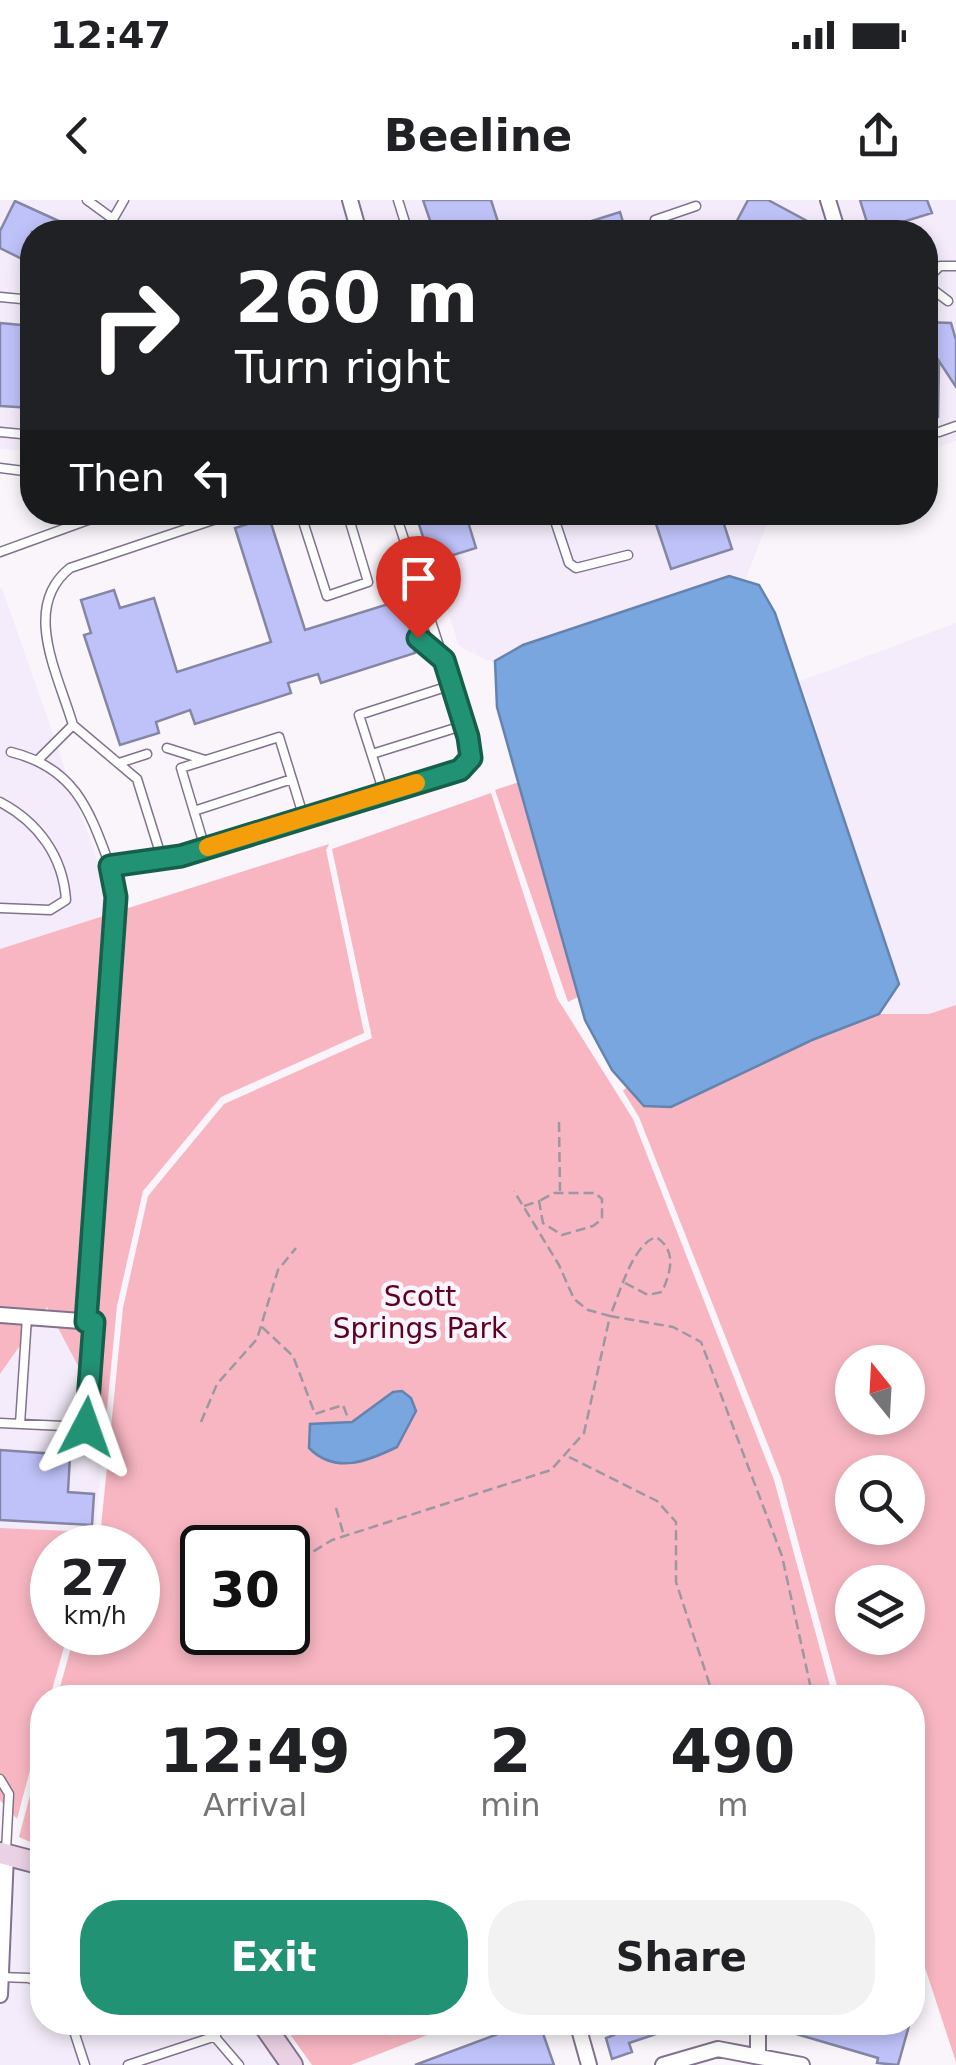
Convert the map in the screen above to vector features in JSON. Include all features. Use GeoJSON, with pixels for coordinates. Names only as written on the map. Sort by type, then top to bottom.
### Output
{"type":"FeatureCollection","features":[{"type":"Feature","properties":{"kind":"street"},"geometry":{"type":"LineString","coordinates":[[0,1315],[94,1322],[86,1427]]}},
{"type":"Feature","properties":{"kind":"street"},"geometry":{"type":"LineString","coordinates":[[0,1995],[3,1854],[30,1861]]}},
{"type":"Feature","properties":{"kind":"street"},"geometry":{"type":"LineString","coordinates":[[271,2035],[292,2065]]}},
{"type":"Feature","properties":{"kind":"street"},"geometry":{"type":"LineString","coordinates":[[580,2035],[588,2065]]}},
{"type":"Feature","properties":{"kind":"street"},"geometry":{"type":"LineString","coordinates":[[758,2035],[758,2056]]}},
{"type":"Feature","properties":{"kind":"street"},"geometry":{"type":"LineString","coordinates":[[663,2065],[718,2048],[802,2065]]}},
{"type":"Feature","properties":{"kind":"lane"},"geometry":{"type":"LineString","coordinates":[[87,200],[114,219],[124,200]]}},
{"type":"Feature","properties":{"kind":"lane"},"geometry":{"type":"LineString","coordinates":[[655,220],[696,206]]}},
{"type":"Feature","properties":{"kind":"lane"},"geometry":{"type":"LineString","coordinates":[[938,294],[948,301]]}},
{"type":"Feature","properties":{"kind":"lane"},"geometry":{"type":"LineString","coordinates":[[939,432],[956,426]]}},
{"type":"Feature","properties":{"kind":"lane"},"geometry":{"type":"LineString","coordinates":[[0,540],[1,552],[75,525]]}},
{"type":"Feature","properties":{"kind":"lane"},"geometry":{"type":"LineString","coordinates":[[162,860],[137,779],[73,725],[43,620],[54,581],[70,568],[198,525]]}},
{"type":"Feature","properties":{"kind":"lane"},"geometry":{"type":"LineString","coordinates":[[304,525],[327,596],[368,582],[351,525]]}},
{"type":"Feature","properties":{"kind":"lane"},"geometry":{"type":"LineString","coordinates":[[110,866],[162,860],[204,848],[460,770],[471,758],[452,685],[399,525]]}},
{"type":"Feature","properties":{"kind":"lane"},"geometry":{"type":"LineString","coordinates":[[556,525],[569,563],[576,568],[628,555]]}},
{"type":"Feature","properties":{"kind":"lane"},"geometry":{"type":"LineString","coordinates":[[410,612],[415,572]]}},
{"type":"Feature","properties":{"kind":"lane"},"geometry":{"type":"LineString","coordinates":[[418,638],[444,660]]}},
{"type":"Feature","properties":{"kind":"lane"},"geometry":{"type":"LineString","coordinates":[[384,793],[360,715],[452,685]]}},
{"type":"Feature","properties":{"kind":"lane"},"geometry":{"type":"LineString","coordinates":[[39,759],[73,725]]}},
{"type":"Feature","properties":{"kind":"lane"},"geometry":{"type":"LineString","coordinates":[[372,754],[464,725]]}},
{"type":"Feature","properties":{"kind":"lane"},"geometry":{"type":"LineString","coordinates":[[204,848],[181,768],[279,737],[304,818]]}},
{"type":"Feature","properties":{"kind":"lane"},"geometry":{"type":"LineString","coordinates":[[167,748],[207,760]]}},
{"type":"Feature","properties":{"kind":"lane"},"geometry":{"type":"LineString","coordinates":[[11,752],[39,759],[72,784],[93,819],[110,866],[116,897],[86,1322]]}},
{"type":"Feature","properties":{"kind":"lane"},"geometry":{"type":"LineString","coordinates":[[119,763],[147,754]]}},
{"type":"Feature","properties":{"kind":"lane"},"geometry":{"type":"LineString","coordinates":[[194,811],[292,780]]}},
{"type":"Feature","properties":{"kind":"lane"},"geometry":{"type":"LineString","coordinates":[[0,802],[30,821],[50,846],[66,900],[50,910],[0,908]]}},
{"type":"Feature","properties":{"kind":"lane"},"geometry":{"type":"LineString","coordinates":[[20,1424],[26,1317]]}},
{"type":"Feature","properties":{"kind":"lane"},"geometry":{"type":"LineString","coordinates":[[0,1424],[86,1427]]}},
{"type":"Feature","properties":{"kind":"lane"},"geometry":{"type":"LineString","coordinates":[[0,1779],[9,1794],[3,1854]]}},
{"type":"Feature","properties":{"kind":"lane"},"geometry":{"type":"LineString","coordinates":[[1,1977],[30,1978]]}},
{"type":"Feature","properties":{"kind":"lane"},"geometry":{"type":"LineString","coordinates":[[75,2035],[85,2065]]}},
{"type":"Feature","properties":{"kind":"lane"},"geometry":{"type":"LineString","coordinates":[[128,2065],[216,2036],[239,2065]]}},
{"type":"Feature","properties":{"kind":"path"},"geometry":{"type":"LineString","coordinates":[[559,1122],[560,1192]]}},
{"type":"Feature","properties":{"kind":"path"},"geometry":{"type":"LineString","coordinates":[[514,1191],[579,1306],[610,1316],[673,1327],[701,1342],[782,1556],[810,1685]]}},
{"type":"Feature","properties":{"kind":"path"},"geometry":{"type":"LineString","coordinates":[[522,1207],[560,1192],[599,1195],[602,1218],[572,1233],[550,1230],[539,1216],[539,1201]]}},
{"type":"Feature","properties":{"kind":"path"},"geometry":{"type":"LineString","coordinates":[[545,1242],[550,1230]]}},
{"type":"Feature","properties":{"kind":"path"},"geometry":{"type":"LineString","coordinates":[[310,1555],[344,1536],[551,1470],[568,1456],[591,1415],[610,1316],[641,1246],[656,1237],[664,1242],[671,1261],[662,1292],[648,1295],[625,1283]]}},
{"type":"Feature","properties":{"kind":"path"},"geometry":{"type":"LineString","coordinates":[[200,1422],[217,1384],[257,1340],[280,1266],[296,1248]]}},
{"type":"Feature","properties":{"kind":"path"},"geometry":{"type":"LineString","coordinates":[[261,1326],[294,1356],[315,1414],[343,1405],[348,1418]]}},
{"type":"Feature","properties":{"kind":"path"},"geometry":{"type":"LineString","coordinates":[[568,1456],[656,1502],[676,1522],[676,1582],[710,1685]]}},
{"type":"Feature","properties":{"kind":"path"},"geometry":{"type":"LineString","coordinates":[[336,1508],[344,1536]]}},
{"type":"Feature","properties":{"kind":"shaded area"},"geometry":{"type":"Polygon","coordinates":[[[0,200],[956,200],[956,441],[938,447],[938,220],[20,220],[20,450],[0,449],[0,200]]]}},
{"type":"Feature","properties":{"kind":"shaded area"},"geometry":{"type":"Polygon","coordinates":[[[420,525],[766,525],[745,581],[729,576],[495,664],[459,646],[420,525]]]}},
{"type":"Feature","properties":{"kind":"shaded area"},"geometry":{"type":"Polygon","coordinates":[[[0,589],[115,912],[0,949],[0,589]]]}},
{"type":"Feature","properties":{"kind":"shaded area"},"geometry":{"type":"Polygon","coordinates":[[[956,623],[956,1005],[929,1014],[879,1014],[899,984],[800,681],[956,623]]]}},
{"type":"Feature","properties":{"kind":"shaded area"},"geometry":{"type":"Polygon","coordinates":[[[47,1307],[106,1419],[96,1525],[0,1528],[0,1374],[47,1307]]]}},
{"type":"Feature","properties":{"kind":"shaded area"},"geometry":{"type":"Polygon","coordinates":[[[0,1862],[30,1869],[30,2035],[262,2035],[283,2065],[0,2065],[0,1862]]]}},
{"type":"Feature","properties":{"kind":"green space"},"geometry":{"type":"Polygon","coordinates":[[[519,782],[580,996],[568,1002],[495,790],[519,782]]]}},
{"type":"Feature","properties":{"kind":"green space","name":"Scott Springs Park"},"geometry":{"type":"Polygon","coordinates":[[[491,793],[557,998],[633,1119],[774,1480],[830,1685],[61,1685],[69,1655],[160,1655],[160,1525],[101,1525],[123,1308],[148,1196],[224,1104],[372,1038],[332,849],[491,793]]]}},
{"type":"Feature","properties":{"kind":"green space"},"geometry":{"type":"Polygon","coordinates":[[[329,844],[326,850],[364,1033],[221,1097],[143,1191],[117,1306],[106,1419],[47,1307],[0,1374],[0,949],[329,844]]]}},
{"type":"Feature","properties":{"kind":"green space"},"geometry":{"type":"Polygon","coordinates":[[[956,1005],[956,2062],[925,1968],[925,1685],[837,1685],[781,1478],[639,1117],[623,1091],[627,1087],[645,1106],[879,1014],[929,1014],[956,1005]]]}},
{"type":"Feature","properties":{"kind":"green space"},"geometry":{"type":"Polygon","coordinates":[[[0,1528],[30,1529],[30,1655],[62,1655],[53,1685],[30,1685],[30,1770],[17,1819],[0,1800],[0,1528]]]}},
{"type":"Feature","properties":{"kind":"green space"},"geometry":{"type":"Polygon","coordinates":[[[30,1795],[30,1842],[19,1837],[30,1795]]]}},
{"type":"Feature","properties":{"kind":"green space"},"geometry":{"type":"Polygon","coordinates":[[[291,2035],[427,2035],[351,2065],[312,2065],[291,2035]]]}},
{"type":"Feature","properties":{"kind":"water"},"geometry":{"type":"Polygon","coordinates":[[[729,576],[759,585],[775,613],[899,984],[879,1014],[812,1040],[671,1107],[644,1106],[612,1070],[585,1020],[497,707],[495,661],[523,645],[729,576]]]}},
{"type":"Feature","properties":{"kind":"water"},"geometry":{"type":"Polygon","coordinates":[[[402,1391],[411,1398],[416,1411],[397,1447],[352,1463],[330,1461],[309,1448],[310,1424],[352,1422],[393,1392],[402,1391]]]}},
{"type":"Feature","properties":{"kind":"building"},"geometry":{"type":"Polygon","coordinates":[[[423,200],[491,200],[497,220],[430,220],[423,200]]]}},
{"type":"Feature","properties":{"kind":"building"},"geometry":{"type":"Polygon","coordinates":[[[748,200],[768,200],[805,220],[737,220],[748,200]]]}},
{"type":"Feature","properties":{"kind":"building"},"geometry":{"type":"Polygon","coordinates":[[[860,200],[927,200],[932,213],[909,220],[866,220],[860,200]]]}},
{"type":"Feature","properties":{"kind":"building"},"geometry":{"type":"Polygon","coordinates":[[[15,201],[57,220],[20,220],[20,258],[0,248],[0,231],[15,201]]]}},
{"type":"Feature","properties":{"kind":"building"},"geometry":{"type":"Polygon","coordinates":[[[620,212],[622,220],[595,220],[620,212]]]}},
{"type":"Feature","properties":{"kind":"building"},"geometry":{"type":"Polygon","coordinates":[[[938,322],[951,323],[956,340],[956,387],[939,361],[938,417],[938,322]]]}},
{"type":"Feature","properties":{"kind":"building"},"geometry":{"type":"Polygon","coordinates":[[[0,323],[20,325],[20,407],[0,406],[0,323]]]}},
{"type":"Feature","properties":{"kind":"building"},"geometry":{"type":"Polygon","coordinates":[[[272,525],[305,630],[398,601],[405,617],[417,615],[422,631],[411,634],[415,653],[321,683],[318,674],[288,683],[291,693],[195,724],[190,710],[156,722],[159,733],[120,745],[84,635],[91,633],[81,600],[114,590],[120,608],[154,598],[177,672],[271,642],[235,528],[272,525]]]}},
{"type":"Feature","properties":{"kind":"building"},"geometry":{"type":"Polygon","coordinates":[[[419,525],[469,525],[476,548],[431,562],[419,525]]]}},
{"type":"Feature","properties":{"kind":"building"},"geometry":{"type":"Polygon","coordinates":[[[656,525],[724,525],[732,549],[671,569],[656,525]]]}},
{"type":"Feature","properties":{"kind":"building"},"geometry":{"type":"Polygon","coordinates":[[[0,1450],[70,1455],[68,1492],[94,1494],[92,1525],[0,1520],[0,1450]]]}},
{"type":"Feature","properties":{"kind":"building"},"geometry":{"type":"Polygon","coordinates":[[[495,2035],[544,2035],[554,2065],[415,2065],[495,2035]]]}},
{"type":"Feature","properties":{"kind":"building"},"geometry":{"type":"Polygon","coordinates":[[[653,2035],[629,2043],[632,2052],[612,2059],[606,2038],[653,2035]]]}},
{"type":"Feature","properties":{"kind":"building"},"geometry":{"type":"Polygon","coordinates":[[[800,2035],[906,2035],[898,2065],[877,2063],[878,2058],[800,2035]]]}},
{"type":"Feature","properties":{"kind":"slow traffic"},"geometry":{"type":"LineString","coordinates":[[208,847],[416,783]]}},
{"type":"Feature","properties":{"kind":"route"},"geometry":{"type":"LineString","coordinates":[[86,1427],[94,1322],[86,1322],[116,897],[110,866],[181,856],[460,770],[471,758],[468,737],[444,660],[418,638]]}}]}
